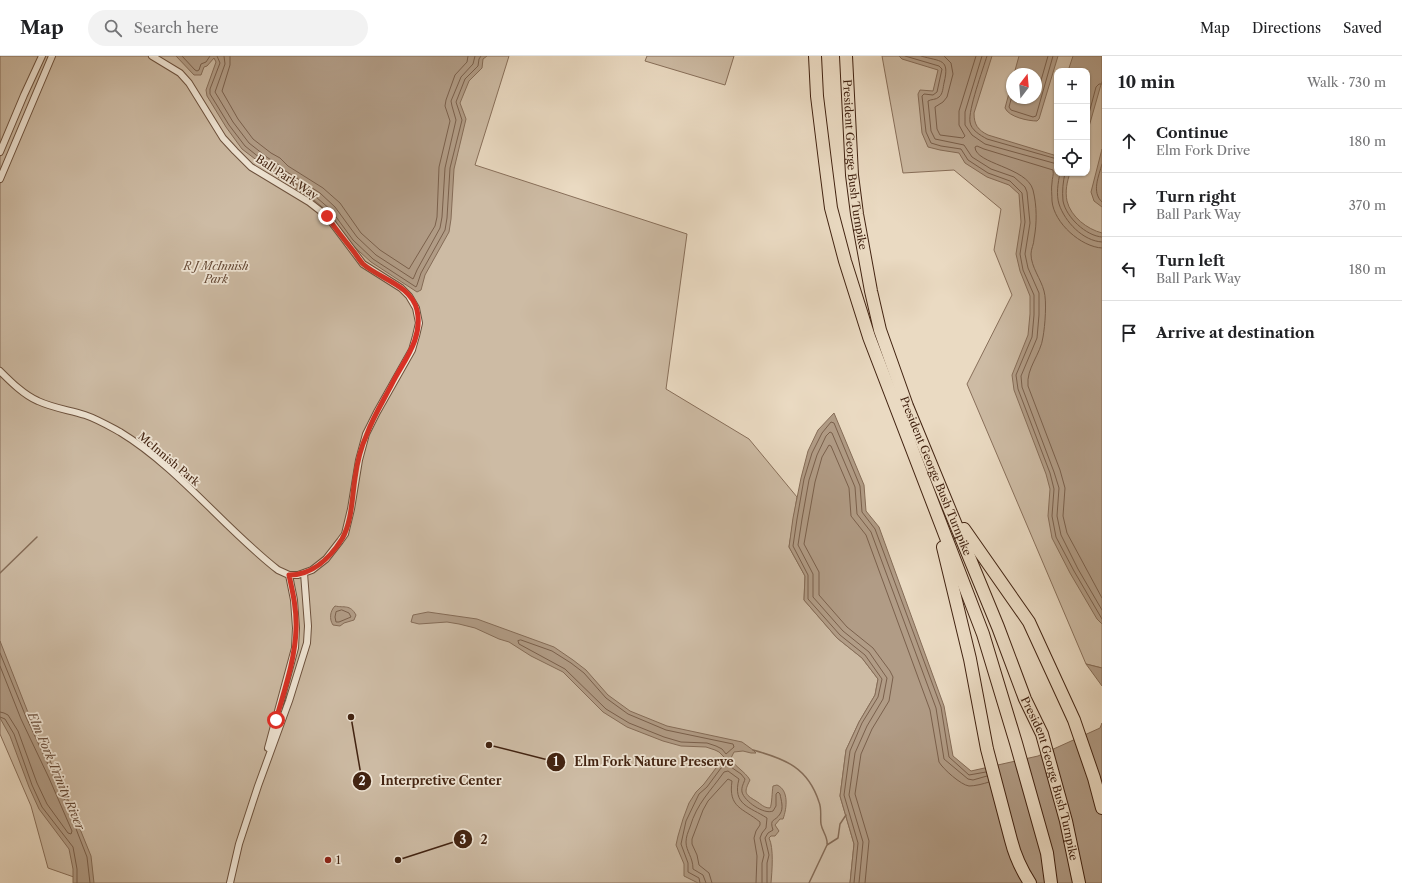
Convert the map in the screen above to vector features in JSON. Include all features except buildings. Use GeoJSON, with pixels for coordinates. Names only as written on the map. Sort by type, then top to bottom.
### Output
{"type":"FeatureCollection","features":[{"type":"Feature","properties":{"kind":"highway","name":"President George Bush Turnpike"},"geometry":{"type":"LineString","coordinates":[[815,56],[817,96],[826,169],[832,208],[845,261],[869,337],[983,634],[1016,743],[1046,853],[1051,883]]}},
{"type":"Feature","properties":{"kind":"highway","name":"President George Bush Turnpike"},"geometry":{"type":"LineString","coordinates":[[846,56],[852,175],[860,237],[870,292],[880,330],[907,406],[998,627],[1025,699],[1042,734],[1066,821],[1079,883]]}},
{"type":"Feature","properties":{"kind":"highway"},"geometry":{"type":"LineString","coordinates":[[847,94],[851,56]]}},
{"type":"Feature","properties":{"kind":"highway"},"geometry":{"type":"LineString","coordinates":[[946,499],[970,540],[1029,622],[1074,720],[1094,778],[1102,808]]}},
{"type":"Feature","properties":{"kind":"highway"},"geometry":{"type":"LineString","coordinates":[[932,500],[970,659],[987,749],[1014,855],[1030,883]]}},
{"type":"Feature","properties":{"kind":"street"},"geometry":{"type":"LineString","coordinates":[[0,152],[42,56]]}},
{"type":"Feature","properties":{"kind":"street"},"geometry":{"type":"LineString","coordinates":[[0,178],[52,56]]}},
{"type":"Feature","properties":{"kind":"street","name":"Ball Park Way"},"geometry":{"type":"LineString","coordinates":[[152,56],[180,73],[189,83],[223,138],[251,167],[309,202],[327,216],[338,233],[363,264],[401,288],[409,296],[416,308],[419,323],[412,350],[394,380],[366,434],[359,460],[351,509],[345,534],[326,559],[312,570],[304,573],[289,575]]}},
{"type":"Feature","properties":{"kind":"street","name":"McInnish Park"},"geometry":{"type":"LineString","coordinates":[[0,371],[22,391],[37,401],[85,415],[121,432],[146,451],[269,563],[278,570],[289,575]]}},
{"type":"Feature","properties":{"kind":"street"},"geometry":{"type":"LineString","coordinates":[[230,883],[239,844],[258,786],[289,701],[307,642],[308,626],[304,573]]}},
{"type":"Feature","properties":{"kind":"street"},"geometry":{"type":"LineString","coordinates":[[258,786],[295,648],[296,628],[294,600],[289,575]]}},
{"type":"Feature","properties":{"kind":"green space","name":"R J McInnish Park"},"geometry":{"type":"Polygon","coordinates":[[[0,56],[509,56],[475,165],[687,234],[666,389],[749,439],[797,497],[789,547],[805,576],[804,600],[837,638],[862,658],[878,679],[875,695],[859,722],[846,750],[840,796],[854,844],[850,883],[91,883],[48,868],[31,806],[0,734],[0,56]]]}},
{"type":"Feature","properties":{"kind":"green space"},"geometry":{"type":"Polygon","coordinates":[[[647,56],[734,56],[725,85],[645,61],[647,56]]]}},
{"type":"Feature","properties":{"kind":"green space"},"geometry":{"type":"Polygon","coordinates":[[[882,56],[1102,56],[1102,668],[1086,664],[967,384],[1012,295],[994,250],[1001,209],[954,170],[903,173],[882,56]]]}},
{"type":"Feature","properties":{"kind":"water"},"geometry":{"type":"Polygon","coordinates":[[[176,56],[487,56],[483,59],[482,68],[469,81],[460,103],[466,119],[454,169],[449,232],[425,275],[421,290],[417,292],[371,262],[350,243],[328,212],[314,200],[278,177],[271,169],[263,165],[242,149],[226,127],[207,96],[206,90],[216,62],[214,58],[207,66],[204,67],[201,75],[194,75],[176,56]]]}},
{"type":"Feature","properties":{"kind":"water"},"geometry":{"type":"Polygon","coordinates":[[[899,56],[992,56],[974,113],[977,127],[988,135],[1054,155],[1054,176],[1069,176],[1066,194],[1069,207],[1072,212],[1080,222],[1091,229],[1102,233],[1102,624],[1097,619],[1070,573],[1052,538],[1048,516],[1050,489],[1046,474],[1014,390],[1012,375],[1028,335],[1030,314],[1030,296],[1020,271],[1016,254],[1021,222],[1019,194],[1009,185],[987,177],[965,163],[959,153],[928,147],[922,133],[918,94],[920,90],[933,91],[938,70],[902,59],[899,56]]]}},
{"type":"Feature","properties":{"kind":"water"},"geometry":{"type":"Polygon","coordinates":[[[1019,56],[1058,56],[1039,119],[1037,121],[1024,119],[1010,114],[1005,108],[1006,104],[1042,104],[1042,68],[1016,68],[1019,56]]]}},
{"type":"Feature","properties":{"kind":"water"},"geometry":{"type":"Polygon","coordinates":[[[1073,56],[1102,56],[1102,81],[1090,123],[1090,68],[1069,68],[1073,56]]]}},
{"type":"Feature","properties":{"kind":"water"},"geometry":{"type":"Polygon","coordinates":[[[1102,149],[1102,207],[1094,201],[1091,192],[1102,149]]]}},
{"type":"Feature","properties":{"kind":"water"},"geometry":{"type":"Polygon","coordinates":[[[834,413],[864,485],[866,511],[879,527],[944,706],[953,756],[971,771],[1038,756],[1100,728],[1102,723],[1102,883],[850,883],[854,844],[840,796],[846,750],[859,722],[875,695],[878,679],[862,658],[837,638],[804,600],[805,576],[789,547],[793,518],[808,451],[818,430],[834,413]]]}},
{"type":"Feature","properties":{"kind":"water"},"geometry":{"type":"Polygon","coordinates":[[[335,606],[347,607],[351,609],[356,615],[354,620],[340,626],[333,625],[331,615],[335,606]]]}},
{"type":"Feature","properties":{"kind":"water"},"geometry":{"type":"Polygon","coordinates":[[[428,612],[477,619],[554,647],[586,670],[608,695],[630,711],[667,726],[742,742],[753,750],[756,753],[743,751],[734,752],[731,758],[732,761],[750,780],[746,790],[747,794],[763,806],[770,808],[773,786],[777,785],[784,791],[786,800],[783,819],[780,819],[775,825],[779,831],[775,836],[771,836],[769,838],[772,853],[771,883],[698,883],[684,876],[684,864],[676,845],[678,836],[689,803],[719,764],[724,763],[725,758],[719,752],[706,747],[681,746],[663,741],[627,727],[603,712],[563,672],[531,656],[509,642],[475,628],[459,624],[447,622],[419,624],[411,622],[413,615],[428,612]]]}},
{"type":"Feature","properties":{"kind":"water"},"geometry":{"type":"Polygon","coordinates":[[[0,641],[29,715],[69,802],[91,856],[94,883],[73,883],[73,869],[69,849],[39,809],[10,736],[0,718],[0,641]]]}},
{"type":"Feature","properties":{"kind":"water"},"geometry":{"type":"Polygon","coordinates":[[[1086,664],[1102,668],[1102,686],[1086,664]]]}},
{"type":"Feature","properties":{"kind":"waterway"},"geometry":{"type":"LineString","coordinates":[[0,573],[37,537]]}},
{"type":"Feature","properties":{"kind":"waterway"},"geometry":{"type":"LineString","coordinates":[[753,750],[785,761],[802,773],[809,781],[820,805],[821,824],[827,839],[827,844]]}},
{"type":"Feature","properties":{"kind":"waterway"},"geometry":{"type":"LineString","coordinates":[[809,883],[827,845],[838,838],[840,824],[846,815]]}},
{"type":"Feature","properties":{"kind":"place","name":"Interpretive Center"},"geometry":{"type":"Point","coordinates":[351,717]}},
{"type":"Feature","properties":{"kind":"place","name":"Elm Fork Nature Preserve"},"geometry":{"type":"Point","coordinates":[489,745]}},
{"type":"Feature","properties":{"kind":"place","name":"1"},"geometry":{"type":"Point","coordinates":[328,860]}},
{"type":"Feature","properties":{"kind":"place","name":"2"},"geometry":{"type":"Point","coordinates":[398,860]}},
{"type":"Feature","properties":{"kind":"route"},"geometry":{"type":"LineString","coordinates":[[276,720],[295,648],[296,628],[294,600],[289,575],[298,575],[312,570],[326,559],[345,534],[351,509],[355,477],[366,434],[394,380],[412,350],[419,323],[416,308],[409,296],[401,288],[363,264],[338,233],[327,216]]}},
{"type":"Feature","properties":{"kind":"water label","name":"Elm Fork Trinity River"},"geometry":{"type":"Point","coordinates":[56,771]}}]}
